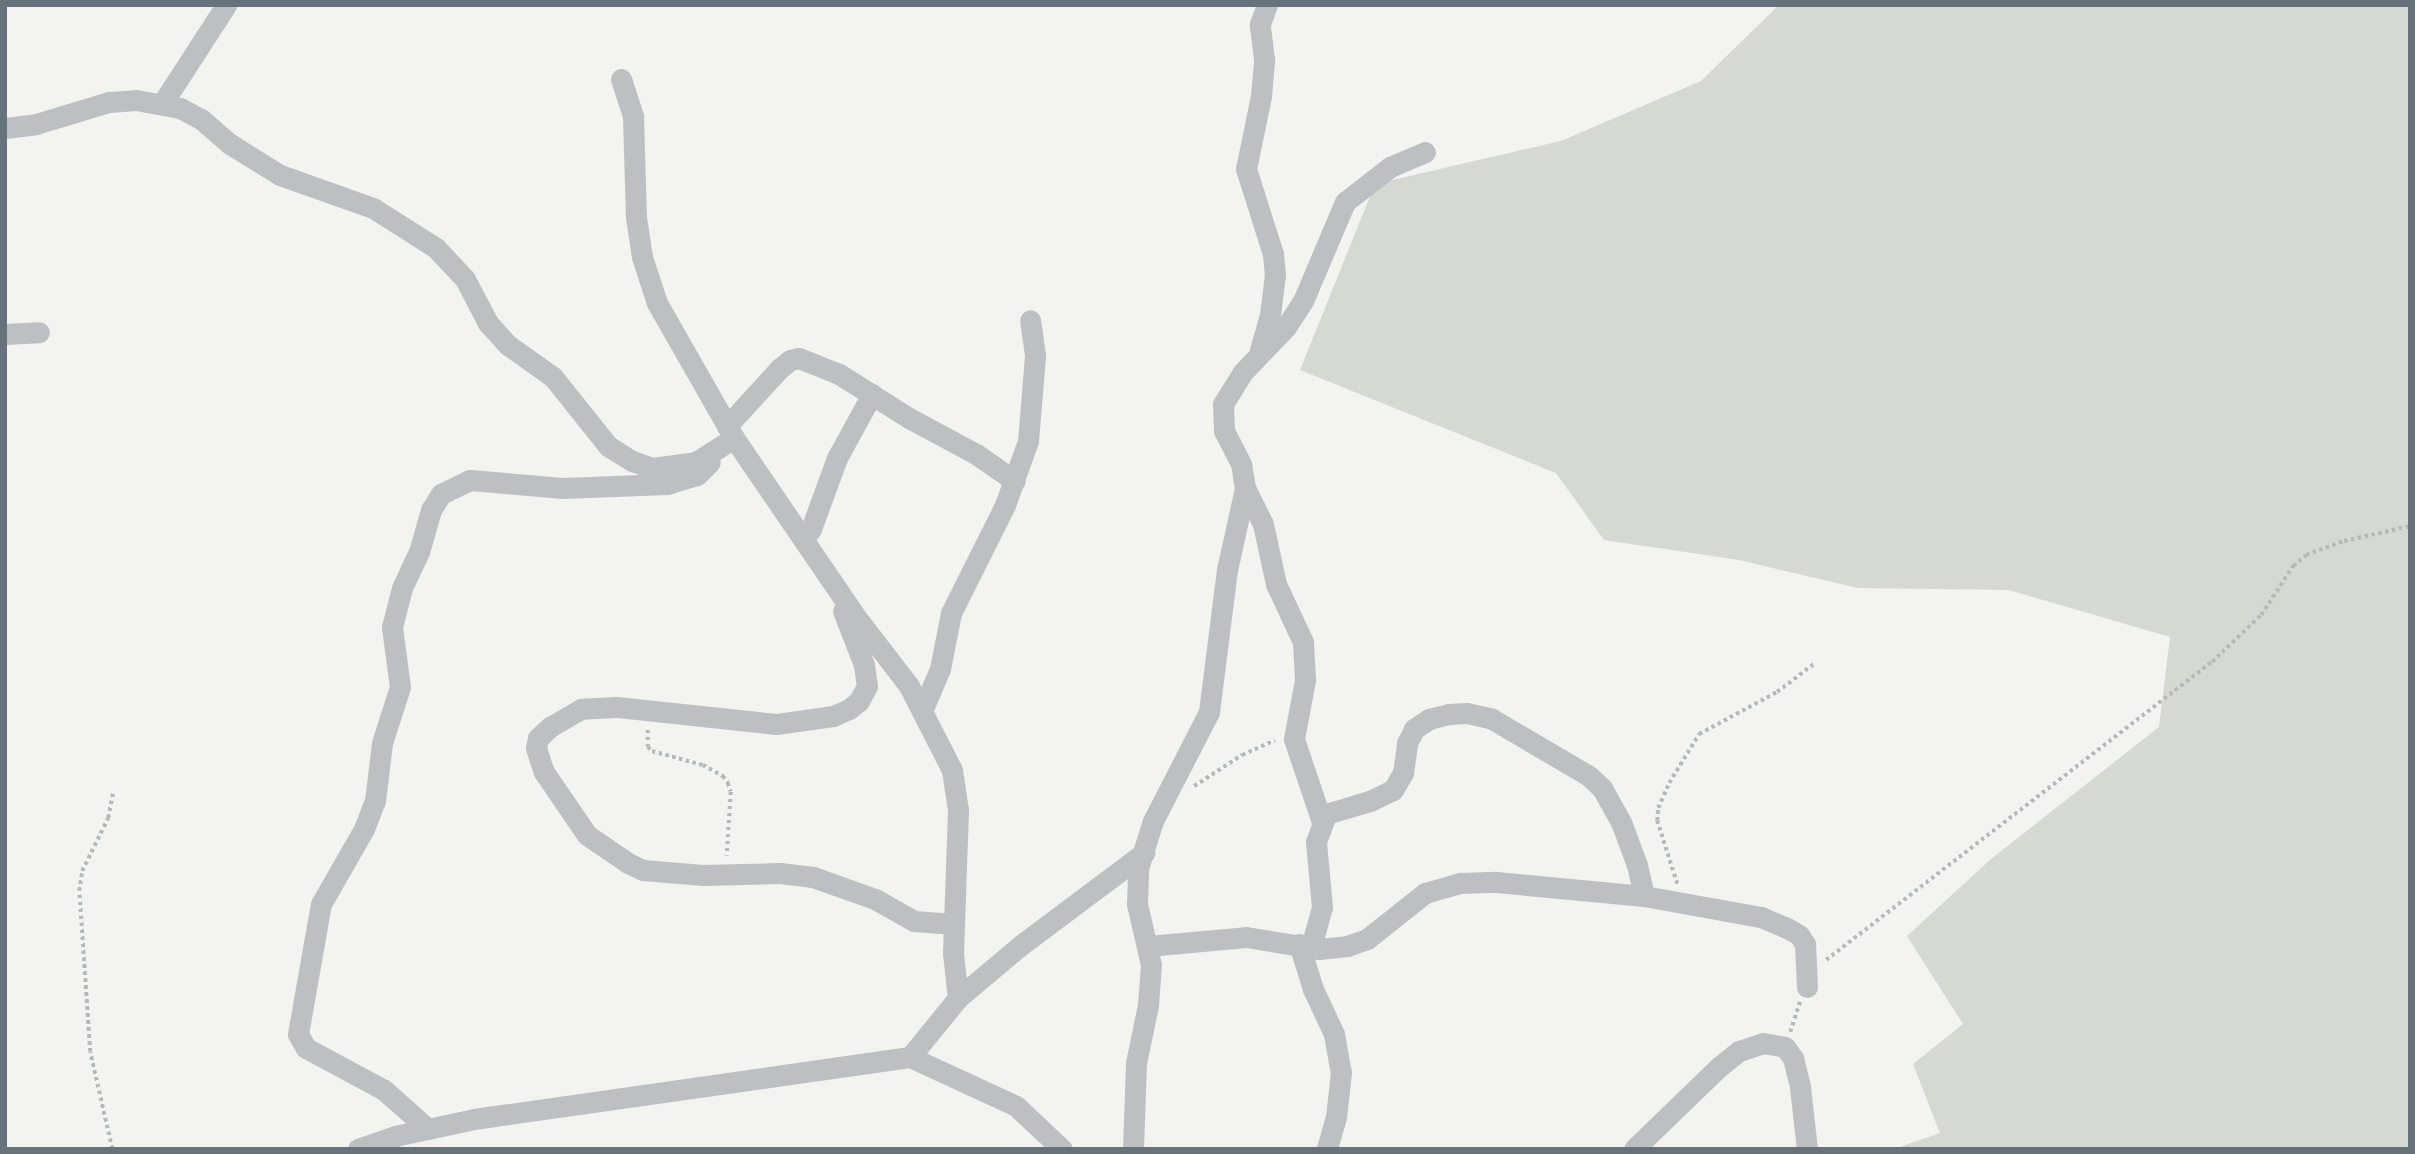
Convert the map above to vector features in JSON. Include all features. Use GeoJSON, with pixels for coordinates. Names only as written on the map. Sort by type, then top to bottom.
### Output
{"type":"FeatureCollection","features":[{"type":"Feature","properties":{"kind":"street"},"geometry":{"type":"LineString","coordinates":[[162,104],[186,62],[226,5]]}},
{"type":"Feature","properties":{"kind":"street"},"geometry":{"type":"LineString","coordinates":[[1257,357],[1268,323],[1275,276],[1273,254],[1246,169],[1261,96],[1264,59],[1260,24],[1267,5]]}},
{"type":"Feature","properties":{"kind":"street"},"geometry":{"type":"LineString","coordinates":[[621,79],[633,117],[636,217],[642,257],[657,303],[730,432],[922,710],[952,771],[958,810],[954,925],[958,998]]}},
{"type":"Feature","properties":{"kind":"street"},"geometry":{"type":"LineString","coordinates":[[5,128],[36,124],[109,102],[136,100],[162,104],[201,119],[230,144],[280,175],[373,208],[436,248],[465,279],[488,323],[508,345],[553,377],[608,446],[632,461],[652,468],[672,468],[696,462],[716,451]]}},
{"type":"Feature","properties":{"kind":"street"},"geometry":{"type":"LineString","coordinates":[[1322,822],[1294,735],[1305,680],[1303,642],[1276,584],[1263,524],[1245,488],[1241,464],[1227,439],[1221,412],[1234,385],[1286,327],[1303,301],[1316,278],[1345,202],[1390,167],[1425,152]]}},
{"type":"Feature","properties":{"kind":"street"},"geometry":{"type":"LineString","coordinates":[[922,710],[940,669],[951,612],[1014,481],[1028,441],[1035,355],[1030,320]]}},
{"type":"Feature","properties":{"kind":"street"},"geometry":{"type":"LineString","coordinates":[[5,334],[39,332]]}},
{"type":"Feature","properties":{"kind":"street"},"geometry":{"type":"LineString","coordinates":[[428,1129],[384,1090],[306,1048],[298,1034],[321,904],[364,830],[375,801],[382,743],[400,687],[392,627],[402,588],[419,552],[431,510],[441,494],[470,480],[563,488],[685,481],[708,466],[716,451],[779,369],[799,358],[839,374],[976,454],[1014,481]]}},
{"type":"Feature","properties":{"kind":"street"},"geometry":{"type":"LineString","coordinates":[[803,539],[811,529],[837,458],[872,394]]}},
{"type":"Feature","properties":{"kind":"street"},"geometry":{"type":"LineString","coordinates":[[1133,1149],[1136,1062],[1150,982],[1148,946],[1137,904],[1138,868],[1153,821],[1209,712],[1227,570],[1245,488]]}},
{"type":"Feature","properties":{"kind":"street"},"geometry":{"type":"LineString","coordinates":[[827,573],[864,665],[867,686],[859,701],[833,716],[776,724],[649,711],[593,707],[581,709],[559,720],[536,743],[544,772],[587,835],[628,863],[659,872],[729,875],[780,873],[813,877],[875,899],[914,921],[954,925]]}},
{"type":"Feature","properties":{"kind":"street"},"geometry":{"type":"LineString","coordinates":[[1326,1149],[1336,1117],[1341,1072],[1334,1034],[1313,989],[1305,946],[1322,907],[1315,857],[1316,842],[1322,822],[1334,810],[1370,801],[1393,790],[1403,773],[1407,743],[1417,725],[1449,714],[1481,716],[1500,723],[1570,763],[1602,788],[1621,822],[1637,865],[1644,897]]}},
{"type":"Feature","properties":{"kind":"street"},"geometry":{"type":"LineString","coordinates":[[911,1057],[958,998],[1021,945],[1144,853]]}},
{"type":"Feature","properties":{"kind":"street"},"geometry":{"type":"LineString","coordinates":[[1148,946],[1246,937],[1305,946],[1347,946],[1367,939],[1425,893],[1461,883],[1529,884],[1682,902],[1761,917],[1798,935],[1808,955],[1807,987]]}},
{"type":"Feature","properties":{"kind":"street"},"geometry":{"type":"LineString","coordinates":[[1634,1149],[1689,1094],[1739,1051],[1763,1043],[1784,1047],[1796,1067],[1807,1149]]}},
{"type":"Feature","properties":{"kind":"street"},"geometry":{"type":"LineString","coordinates":[[358,1149],[428,1129],[569,1104],[911,1057],[1016,1106],[1062,1149]]}},
{"type":"Feature","properties":{"kind":"path"},"geometry":{"type":"LineString","coordinates":[[1784,1047],[1807,987],[1830,955],[2230,646],[2261,615],[2293,566],[2306,555],[2335,544],[2410,526]]}},
{"type":"Feature","properties":{"kind":"path"},"geometry":{"type":"LineString","coordinates":[[1682,902],[1657,821],[1658,808],[1668,783],[1699,734],[1777,692],[1815,663]]}},
{"type":"Feature","properties":{"kind":"path"},"geometry":{"type":"LineString","coordinates":[[649,711],[647,742],[652,751],[703,765],[723,776],[728,783],[731,792],[726,847],[729,875]]}},
{"type":"Feature","properties":{"kind":"path"},"geometry":{"type":"LineString","coordinates":[[1188,790],[1242,755],[1264,744],[1294,735]]}},
{"type":"Feature","properties":{"kind":"path"},"geometry":{"type":"LineString","coordinates":[[112,1149],[90,1052],[79,891],[82,871],[108,818],[113,793]]}},
{"type":"Feature","properties":{"kind":"shaded area"},"geometry":{"type":"Polygon","coordinates":[[[1779,5],[2410,5],[2410,1149],[1894,1149],[1940,1133],[1913,1064],[1963,1024],[1907,936],[1991,859],[2159,727],[2170,637],[2009,590],[1858,588],[1739,560],[1604,540],[1556,473],[1300,370],[1375,184],[1561,141],[1701,81],[1779,5]]]}}]}
